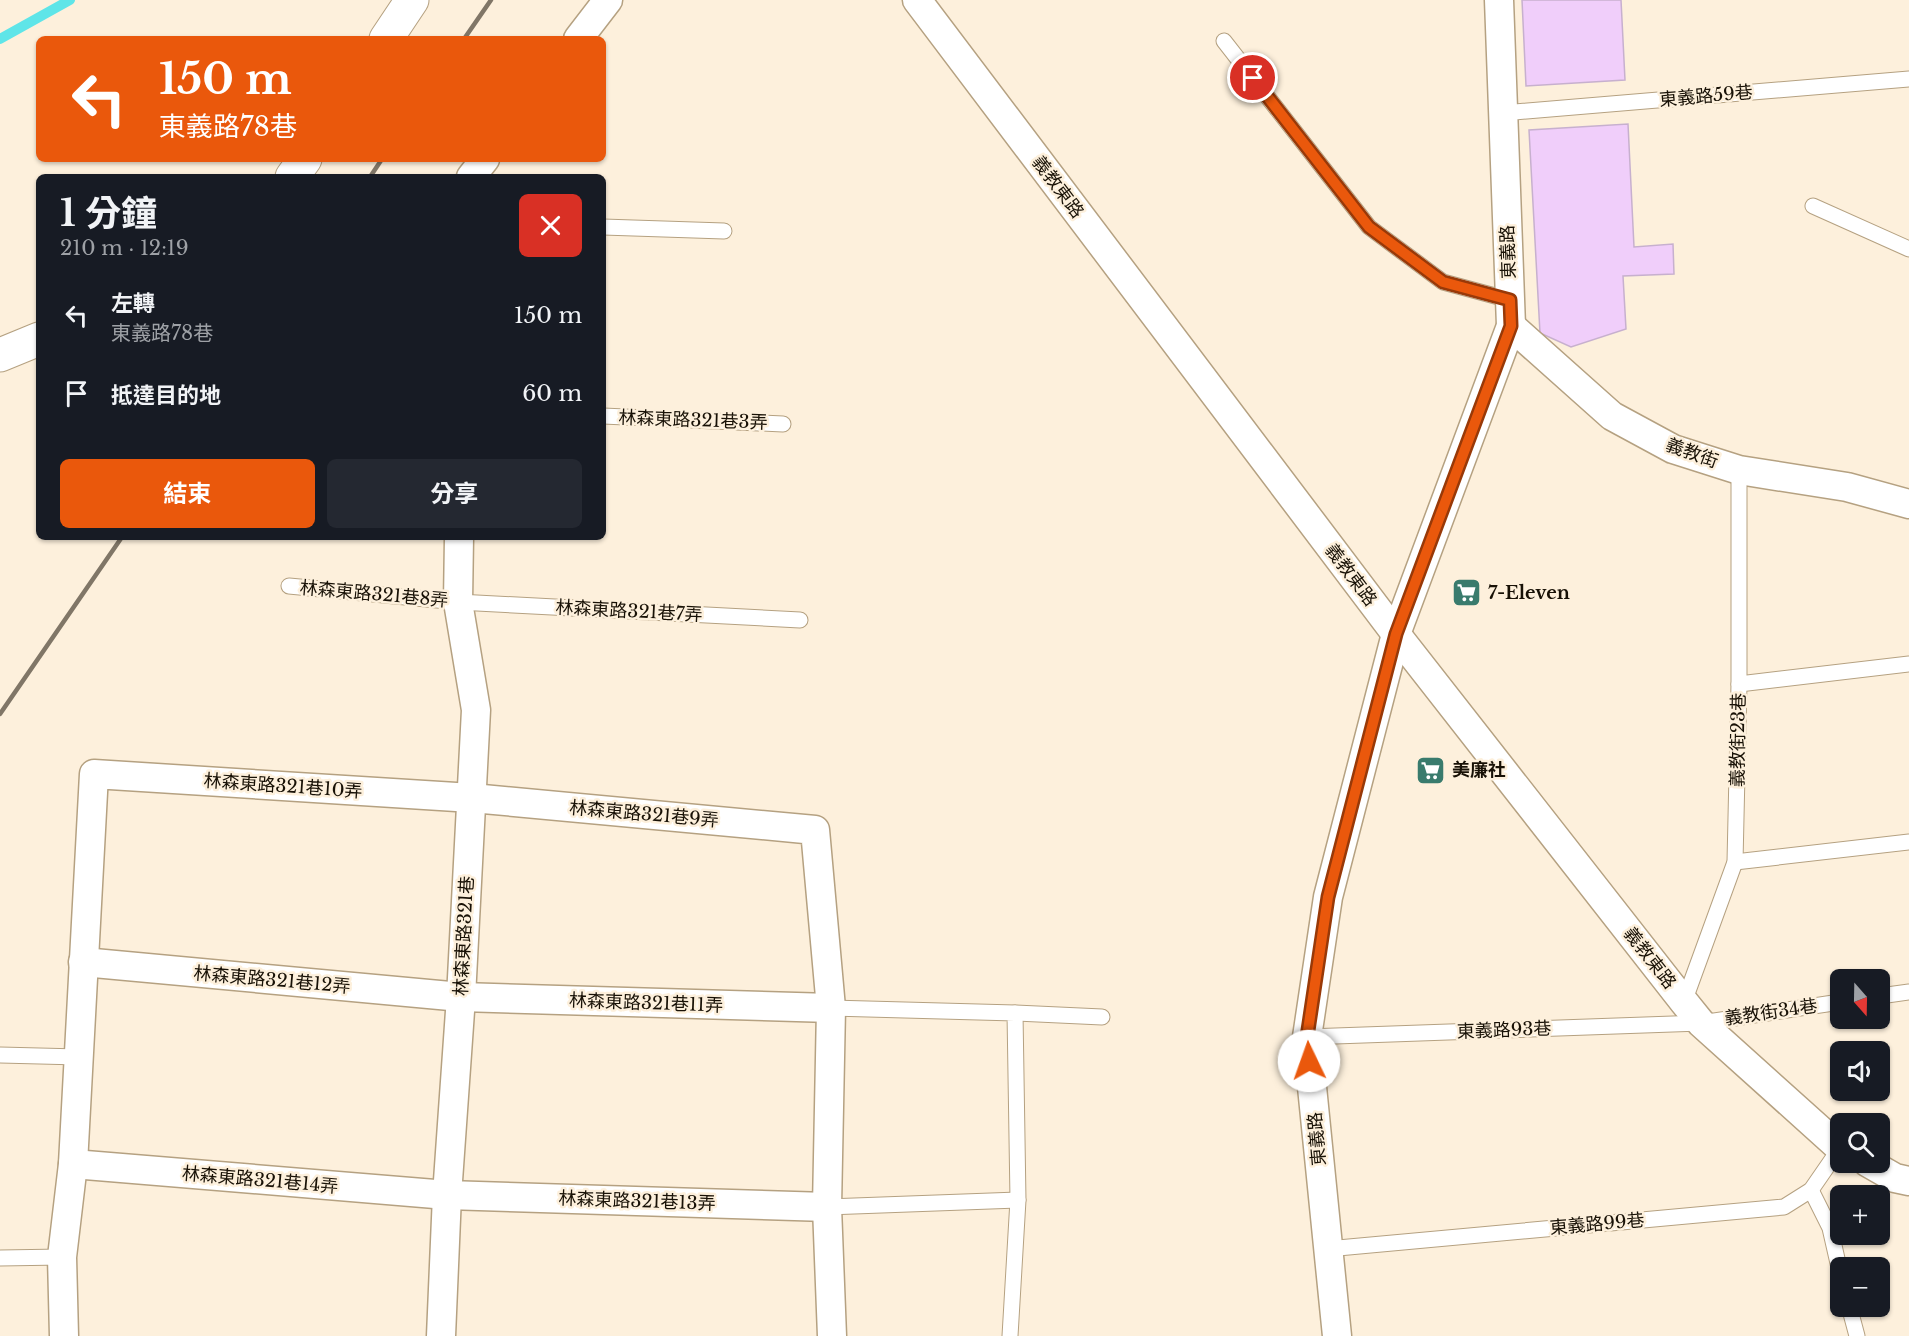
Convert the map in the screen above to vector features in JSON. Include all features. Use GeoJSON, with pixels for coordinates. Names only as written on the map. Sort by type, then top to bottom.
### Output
{"type":"FeatureCollection","features":[{"type":"Feature","properties":{"kind":"main road"},"geometry":{"type":"LineString","coordinates":[[388,36],[412,0]]}},
{"type":"Feature","properties":{"kind":"main road"},"geometry":{"type":"LineString","coordinates":[[0,355],[36,340]]}},
{"type":"Feature","properties":{"kind":"street"},"geometry":{"type":"LineString","coordinates":[[580,36],[608,0]]}},
{"type":"Feature","properties":{"kind":"street","name":"義教東路"},"geometry":{"type":"LineString","coordinates":[[917,0],[1396,634],[1693,1012],[1830,1139]]}},
{"type":"Feature","properties":{"kind":"street","name":"東義路"},"geometry":{"type":"LineString","coordinates":[[1337,1336],[1307,1037],[1328,897],[1396,634],[1510,313],[1499,0]]}},
{"type":"Feature","properties":{"kind":"street","name":"義教街"},"geometry":{"type":"LineString","coordinates":[[1510,313],[1612,416],[1673,449],[1739,470],[1847,487],[1909,504]]}},
{"type":"Feature","properties":{"kind":"street","name":"林森東路321巷"},"geometry":{"type":"LineString","coordinates":[[441,1336],[447,1195],[461,998],[476,710],[458,602],[459,540]]}},
{"type":"Feature","properties":{"kind":"street","name":"林森東路321巷10弄"},"geometry":{"type":"LineString","coordinates":[[83,962],[94,774],[472,798]]}},
{"type":"Feature","properties":{"kind":"street","name":"林森東路321巷9弄"},"geometry":{"type":"LineString","coordinates":[[472,798],[815,830],[831,1008]]}},
{"type":"Feature","properties":{"kind":"street"},"geometry":{"type":"LineString","coordinates":[[64,1336],[62,1257],[73,1164],[83,962]]}},
{"type":"Feature","properties":{"kind":"street","name":"林森東路321巷12弄"},"geometry":{"type":"LineString","coordinates":[[83,962],[461,998]]}},
{"type":"Feature","properties":{"kind":"street","name":"林森東路321巷11弄"},"geometry":{"type":"LineString","coordinates":[[461,998],[831,1008]]}},
{"type":"Feature","properties":{"kind":"street"},"geometry":{"type":"LineString","coordinates":[[831,1008],[827,1207],[832,1336]]}},
{"type":"Feature","properties":{"kind":"street","name":"林森東路321巷14弄"},"geometry":{"type":"LineString","coordinates":[[73,1164],[447,1195]]}},
{"type":"Feature","properties":{"kind":"street"},"geometry":{"type":"LineString","coordinates":[[1886,1173],[1895,1178],[1909,1181]]}},
{"type":"Feature","properties":{"kind":"street","name":"林森東路321巷13弄"},"geometry":{"type":"LineString","coordinates":[[447,1195],[827,1207]]}},
{"type":"Feature","properties":{"kind":"lane"},"geometry":{"type":"LineString","coordinates":[[1224,41],[1369,227],[1443,282],[1510,313]]}},
{"type":"Feature","properties":{"kind":"lane","name":"東義路59巷"},"geometry":{"type":"LineString","coordinates":[[1503,113],[1909,79]]}},
{"type":"Feature","properties":{"kind":"lane"},"geometry":{"type":"LineString","coordinates":[[1813,206],[1909,249]]}},
{"type":"Feature","properties":{"kind":"lane"},"geometry":{"type":"LineString","coordinates":[[606,227],[724,231]]}},
{"type":"Feature","properties":{"kind":"lane","name":"林森東路321巷3弄"},"geometry":{"type":"LineString","coordinates":[[606,416],[783,424]]}},
{"type":"Feature","properties":{"kind":"lane","name":"義教街23巷"},"geometry":{"type":"LineString","coordinates":[[1693,1012],[1735,862],[1739,684],[1739,470]]}},
{"type":"Feature","properties":{"kind":"lane","name":"林森東路321巷8弄"},"geometry":{"type":"LineString","coordinates":[[289,586],[458,602]]}},
{"type":"Feature","properties":{"kind":"lane","name":"林森東路321巷7弄"},"geometry":{"type":"LineString","coordinates":[[458,602],[800,620]]}},
{"type":"Feature","properties":{"kind":"lane"},"geometry":{"type":"LineString","coordinates":[[1739,684],[1909,664]]}},
{"type":"Feature","properties":{"kind":"lane"},"geometry":{"type":"LineString","coordinates":[[1735,862],[1909,842]]}},
{"type":"Feature","properties":{"kind":"lane"},"geometry":{"type":"LineString","coordinates":[[1890,995],[1909,992]]}},
{"type":"Feature","properties":{"kind":"lane","name":"義教街34巷"},"geometry":{"type":"LineString","coordinates":[[1693,1012],[1830,1003]]}},
{"type":"Feature","properties":{"kind":"lane"},"geometry":{"type":"LineString","coordinates":[[831,1008],[1102,1017]]}},
{"type":"Feature","properties":{"kind":"lane","name":"東義路93巷"},"geometry":{"type":"LineString","coordinates":[[1307,1037],[1693,1012]]}},
{"type":"Feature","properties":{"kind":"lane"},"geometry":{"type":"LineString","coordinates":[[1010,1336],[1018,1200],[1015,1013]]}},
{"type":"Feature","properties":{"kind":"lane"},"geometry":{"type":"LineString","coordinates":[[0,1055],[79,1057]]}},
{"type":"Feature","properties":{"kind":"lane","name":"東義路99巷"},"geometry":{"type":"LineString","coordinates":[[1327,1249],[1784,1207],[1811,1190],[1830,1162]]}},
{"type":"Feature","properties":{"kind":"lane"},"geometry":{"type":"LineString","coordinates":[[1811,1190],[1830,1228],[1837,1257]]}},
{"type":"Feature","properties":{"kind":"lane"},"geometry":{"type":"LineString","coordinates":[[827,1207],[1018,1200]]}},
{"type":"Feature","properties":{"kind":"lane"},"geometry":{"type":"LineString","coordinates":[[0,1258],[62,1257]]}},
{"type":"Feature","properties":{"kind":"lane"},"geometry":{"type":"LineString","coordinates":[[1852,1317],[1857,1336]]}},
{"type":"Feature","properties":{"kind":"building"},"geometry":{"type":"Polygon","coordinates":[[[1522,0],[1621,0],[1625,80],[1526,86],[1522,0]]]}},
{"type":"Feature","properties":{"kind":"building"},"geometry":{"type":"Polygon","coordinates":[[[1628,124],[1634,247],[1673,244],[1674,274],[1623,276],[1626,329],[1571,347],[1540,333],[1529,130],[1628,124]]]}},
{"type":"Feature","properties":{"kind":"waterway"},"geometry":{"type":"LineString","coordinates":[[0,39],[70,0]]}},
{"type":"Feature","properties":{"kind":"railway"},"geometry":{"type":"LineString","coordinates":[[466,36],[491,0]]}},
{"type":"Feature","properties":{"kind":"railway"},"geometry":{"type":"LineString","coordinates":[[372,174],[380,162]]}},
{"type":"Feature","properties":{"kind":"railway"},"geometry":{"type":"LineString","coordinates":[[0,714],[120,540]]}},
{"type":"Feature","properties":{"kind":"place","name":"7-Eleven"},"geometry":{"type":"Point","coordinates":[1467,593]}},
{"type":"Feature","properties":{"kind":"place","name":"美廉社"},"geometry":{"type":"Point","coordinates":[1431,770]}},
{"type":"Feature","properties":{"kind":"route"},"geometry":{"type":"LineString","coordinates":[[1253,78],[1369,227],[1443,282],[1510,300],[1511,326],[1396,634],[1328,897],[1307,1037],[1309,1061]]}}]}
